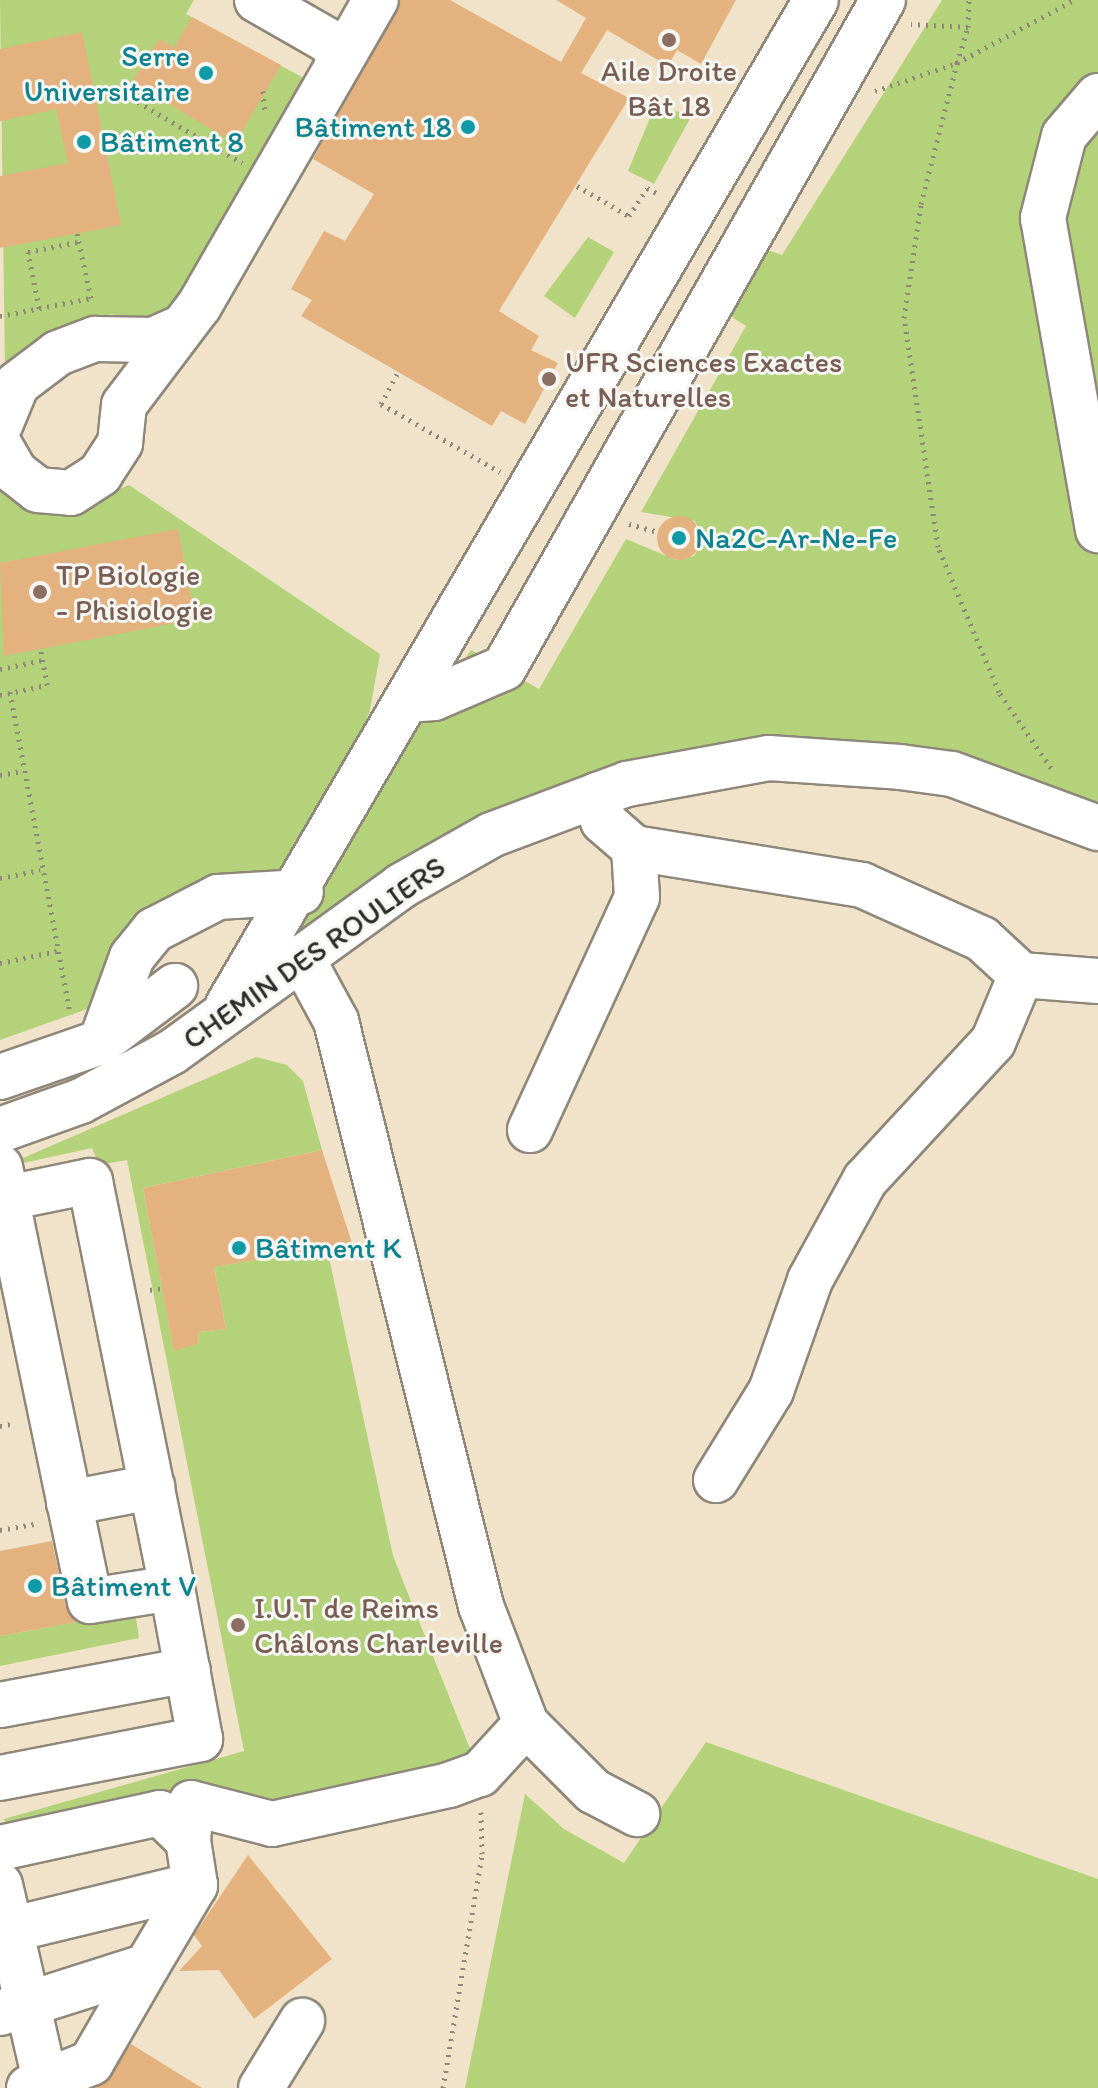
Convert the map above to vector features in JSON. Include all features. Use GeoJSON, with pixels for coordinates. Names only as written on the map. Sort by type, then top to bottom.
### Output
{"type":"FeatureCollection","features":[{"type":"Feature","properties":{"kind":"street"},"geometry":{"type":"LineString","coordinates":[[257,0],[332,43],[340,61]]}},
{"type":"Feature","properties":{"kind":"street"},"geometry":{"type":"LineString","coordinates":[[0,446],[15,472],[38,490],[71,493],[100,474],[120,443],[124,405],[178,329],[199,306],[376,0]]}},
{"type":"Feature","properties":{"kind":"street"},"geometry":{"type":"LineString","coordinates":[[214,1027],[301,892],[407,700],[816,0]]}},
{"type":"Feature","properties":{"kind":"street"},"geometry":{"type":"LineString","coordinates":[[407,700],[434,698],[504,668],[877,11]]}},
{"type":"Feature","properties":{"kind":"street"},"geometry":{"type":"LineString","coordinates":[[1098,96],[1064,136],[1043,218],[1098,530]]}},
{"type":"Feature","properties":{"kind":"street"},"geometry":{"type":"LineString","coordinates":[[0,425],[17,384],[58,353],[95,339],[153,340],[178,329]]}},
{"type":"Feature","properties":{"kind":"street","name":"CHEMIN DES ROULIERS"},"geometry":{"type":"LineString","coordinates":[[0,1130],[92,1096],[214,1027],[445,861],[598,794],[698,767],[769,758],[900,767],[952,774],[1098,828]]}},
{"type":"Feature","properties":{"kind":"street"},"geometry":{"type":"LineString","coordinates":[[598,794],[603,821],[634,848],[862,885],[982,939],[1021,975],[1098,981]]}},
{"type":"Feature","properties":{"kind":"street"},"geometry":{"type":"LineString","coordinates":[[530,1130],[637,897],[634,848]]}},
{"type":"Feature","properties":{"kind":"street"},"geometry":{"type":"LineString","coordinates":[[90,1048],[132,957],[154,930],[218,897],[301,892]]}},
{"type":"Feature","properties":{"kind":"street"},"geometry":{"type":"LineString","coordinates":[[304,962],[336,1021],[481,1606],[526,1724],[593,1791],[637,1814]]}},
{"type":"Feature","properties":{"kind":"street"},"geometry":{"type":"LineString","coordinates":[[716,1480],[771,1391],[810,1280],[865,1180],[993,1042],[1021,975]]}},
{"type":"Feature","properties":{"kind":"street"},"geometry":{"type":"LineString","coordinates":[[0,1077],[90,1048],[175,986]]}},
{"type":"Feature","properties":{"kind":"street"},"geometry":{"type":"LineString","coordinates":[[0,1778],[200,1739],[172,1588],[90,1181],[3,1182],[90,1601],[172,1588]]}},
{"type":"Feature","properties":{"kind":"street"},"geometry":{"type":"LineString","coordinates":[[69,1503],[152,1487]]}},
{"type":"Feature","properties":{"kind":"street"},"geometry":{"type":"LineString","coordinates":[[0,1705],[188,1670]]}},
{"type":"Feature","properties":{"kind":"street"},"geometry":{"type":"LineString","coordinates":[[0,1885],[14,2006],[37,2084],[91,2063],[195,1885],[188,1840],[191,1803],[272,1824],[480,1774],[526,1724]]}},
{"type":"Feature","properties":{"kind":"street"},"geometry":{"type":"LineString","coordinates":[[0,1848],[160,1813],[188,1840]]}},
{"type":"Feature","properties":{"kind":"street"},"geometry":{"type":"LineString","coordinates":[[6,1929],[195,1885]]}},
{"type":"Feature","properties":{"kind":"street"},"geometry":{"type":"LineString","coordinates":[[14,2006],[147,1966]]}},
{"type":"Feature","properties":{"kind":"street"},"geometry":{"type":"LineString","coordinates":[[261,2088],[302,2021]]}},
{"type":"Feature","properties":{"kind":"path"},"geometry":{"type":"LineString","coordinates":[[969,0],[968,27],[921,204],[904,318],[938,547],[999,692],[1043,764],[1057,771]]}},
{"type":"Feature","properties":{"kind":"path"},"geometry":{"type":"LineString","coordinates":[[929,78],[1074,0]]}},
{"type":"Feature","properties":{"kind":"path"},"geometry":{"type":"LineString","coordinates":[[877,11],[968,27]]}},
{"type":"Feature","properties":{"kind":"path"},"geometry":{"type":"LineString","coordinates":[[263,91],[265,120]]}},
{"type":"Feature","properties":{"kind":"path"},"geometry":{"type":"LineString","coordinates":[[124,94],[270,179]]}},
{"type":"Feature","properties":{"kind":"path"},"geometry":{"type":"LineString","coordinates":[[577,186],[629,216]]}},
{"type":"Feature","properties":{"kind":"path"},"geometry":{"type":"LineString","coordinates":[[0,316],[91,298],[77,233]]}},
{"type":"Feature","properties":{"kind":"path"},"geometry":{"type":"LineString","coordinates":[[39,308],[28,252],[77,242]]}},
{"type":"Feature","properties":{"kind":"path"},"geometry":{"type":"LineString","coordinates":[[397,374],[381,404],[532,490]]}},
{"type":"Feature","properties":{"kind":"path"},"geometry":{"type":"LineString","coordinates":[[0,695],[47,685],[41,650]]}},
{"type":"Feature","properties":{"kind":"path"},"geometry":{"type":"LineString","coordinates":[[0,669],[43,660]]}},
{"type":"Feature","properties":{"kind":"path"},"geometry":{"type":"LineString","coordinates":[[10,692],[57,951],[90,1048]]}},
{"type":"Feature","properties":{"kind":"path"},"geometry":{"type":"LineString","coordinates":[[0,775],[23,771]]}},
{"type":"Feature","properties":{"kind":"path"},"geometry":{"type":"LineString","coordinates":[[0,878],[40,870]]}},
{"type":"Feature","properties":{"kind":"path"},"geometry":{"type":"LineString","coordinates":[[0,963],[57,951]]}},
{"type":"Feature","properties":{"kind":"path"},"geometry":{"type":"LineString","coordinates":[[443,2088],[482,1854],[480,1774]]}},
{"type":"Feature","properties":{"kind":"green space"},"geometry":{"type":"Polygon","coordinates":[[[0,0],[194,0],[186,14],[311,82],[164,330],[111,314],[40,336],[5,371],[0,0]]]}},
{"type":"Feature","properties":{"kind":"green space"},"geometry":{"type":"Polygon","coordinates":[[[942,0],[1098,0],[1098,826],[769,758],[445,861],[243,1016],[362,808],[471,650],[539,689],[626,539],[676,560],[694,556],[702,543],[695,521],[641,512],[746,326],[724,312],[762,248],[782,255],[942,0]]]}},
{"type":"Feature","properties":{"kind":"green space"},"geometry":{"type":"Polygon","coordinates":[[[655,106],[692,115],[654,184],[628,171],[655,106]]]}},
{"type":"Feature","properties":{"kind":"green space"},"geometry":{"type":"Polygon","coordinates":[[[588,237],[614,252],[575,318],[544,296],[588,237]]]}},
{"type":"Feature","properties":{"kind":"green space"},"geometry":{"type":"Polygon","coordinates":[[[0,481],[86,503],[129,485],[380,654],[370,710],[339,791],[286,877],[223,886],[104,1003],[0,1040],[0,481]]]}},
{"type":"Feature","properties":{"kind":"green space"},"geometry":{"type":"Polygon","coordinates":[[[256,1057],[287,1065],[303,1081],[322,1150],[143,1188],[174,1350],[198,1344],[199,1332],[226,1329],[214,1267],[352,1243],[327,1248],[393,1556],[480,1774],[449,1785],[8,1833],[4,1819],[244,1751],[127,1160],[99,1165],[92,1148],[0,1168],[256,1057]]]}},
{"type":"Feature","properties":{"kind":"green space"},"geometry":{"type":"Polygon","coordinates":[[[135,1611],[139,1638],[0,1666],[0,1636],[135,1611]]]}},
{"type":"Feature","properties":{"kind":"green space"},"geometry":{"type":"Polygon","coordinates":[[[706,1742],[1098,1879],[1098,2088],[465,2088],[525,1794],[564,1829],[624,1863],[706,1742]]]}},
{"type":"Feature","properties":{"kind":"building"},"geometry":{"type":"Polygon","coordinates":[[[401,0],[450,0],[561,62],[586,18],[556,0],[736,0],[701,64],[677,50],[668,66],[607,30],[581,73],[629,98],[499,311],[539,336],[531,350],[558,363],[525,424],[501,411],[492,426],[301,316],[312,300],[291,289],[324,231],[345,241],[374,194],[313,159],[401,0]]]}},
{"type":"Feature","properties":{"kind":"building","name":"Serre Universitaire"},"geometry":{"type":"Polygon","coordinates":[[[192,17],[281,65],[235,143],[132,82],[159,39],[174,47],[192,17]]]}},
{"type":"Feature","properties":{"kind":"building","name":"Bâtiment 8"},"geometry":{"type":"Polygon","coordinates":[[[82,32],[121,225],[0,248],[0,176],[68,163],[56,109],[0,121],[0,49],[82,32]]]}},
{"type":"Feature","properties":{"kind":"building"},"geometry":{"type":"Polygon","coordinates":[[[679,516],[695,522],[701,538],[695,554],[679,560],[663,554],[657,538],[663,522],[679,516]]]}},
{"type":"Feature","properties":{"kind":"building"},"geometry":{"type":"Polygon","coordinates":[[[178,529],[195,619],[4,656],[0,563],[178,529]]]}},
{"type":"Feature","properties":{"kind":"building","name":"Bâtiment K"},"geometry":{"type":"Polygon","coordinates":[[[322,1150],[352,1243],[214,1267],[226,1329],[199,1332],[198,1344],[174,1351],[143,1188],[322,1150]]]}},
{"type":"Feature","properties":{"kind":"building","name":"Bâtiment V"},"geometry":{"type":"Polygon","coordinates":[[[52,1541],[66,1606],[76,1622],[0,1636],[0,1551],[52,1541]]]}},
{"type":"Feature","properties":{"kind":"building"},"geometry":{"type":"Polygon","coordinates":[[[248,1855],[332,1959],[254,2019],[219,1970],[179,1971],[202,1946],[194,1935],[248,1855]]]}},
{"type":"Feature","properties":{"kind":"building"},"geometry":{"type":"Polygon","coordinates":[[[131,2044],[202,2088],[96,2088],[131,2044]]]}},
{"type":"Feature","properties":{"kind":"place","name":"Aile Droite Bât 18"},"geometry":{"type":"Point","coordinates":[669,40]}},
{"type":"Feature","properties":{"kind":"place","name":"Serre Universitaire"},"geometry":{"type":"Point","coordinates":[206,73]}},
{"type":"Feature","properties":{"kind":"place","name":"Bâtiment 18"},"geometry":{"type":"Point","coordinates":[468,127]}},
{"type":"Feature","properties":{"kind":"place","name":"Bâtiment 8"},"geometry":{"type":"Point","coordinates":[84,142]}},
{"type":"Feature","properties":{"kind":"place","name":"UFR Sciences Exactes et Naturelles"},"geometry":{"type":"Point","coordinates":[549,379]}},
{"type":"Feature","properties":{"kind":"place","name":"Na2C-Ar-Ne-Fe"},"geometry":{"type":"Point","coordinates":[679,538]}},
{"type":"Feature","properties":{"kind":"place","name":"TP Biologie - Phisiologie"},"geometry":{"type":"Point","coordinates":[40,592]}},
{"type":"Feature","properties":{"kind":"place","name":"Bâtiment K"},"geometry":{"type":"Point","coordinates":[239,1248]}},
{"type":"Feature","properties":{"kind":"place","name":"Bâtiment V"},"geometry":{"type":"Point","coordinates":[35,1586]}},
{"type":"Feature","properties":{"kind":"place","name":"I.U.T de Reims Châlons Charleville"},"geometry":{"type":"Point","coordinates":[238,1625]}}]}
